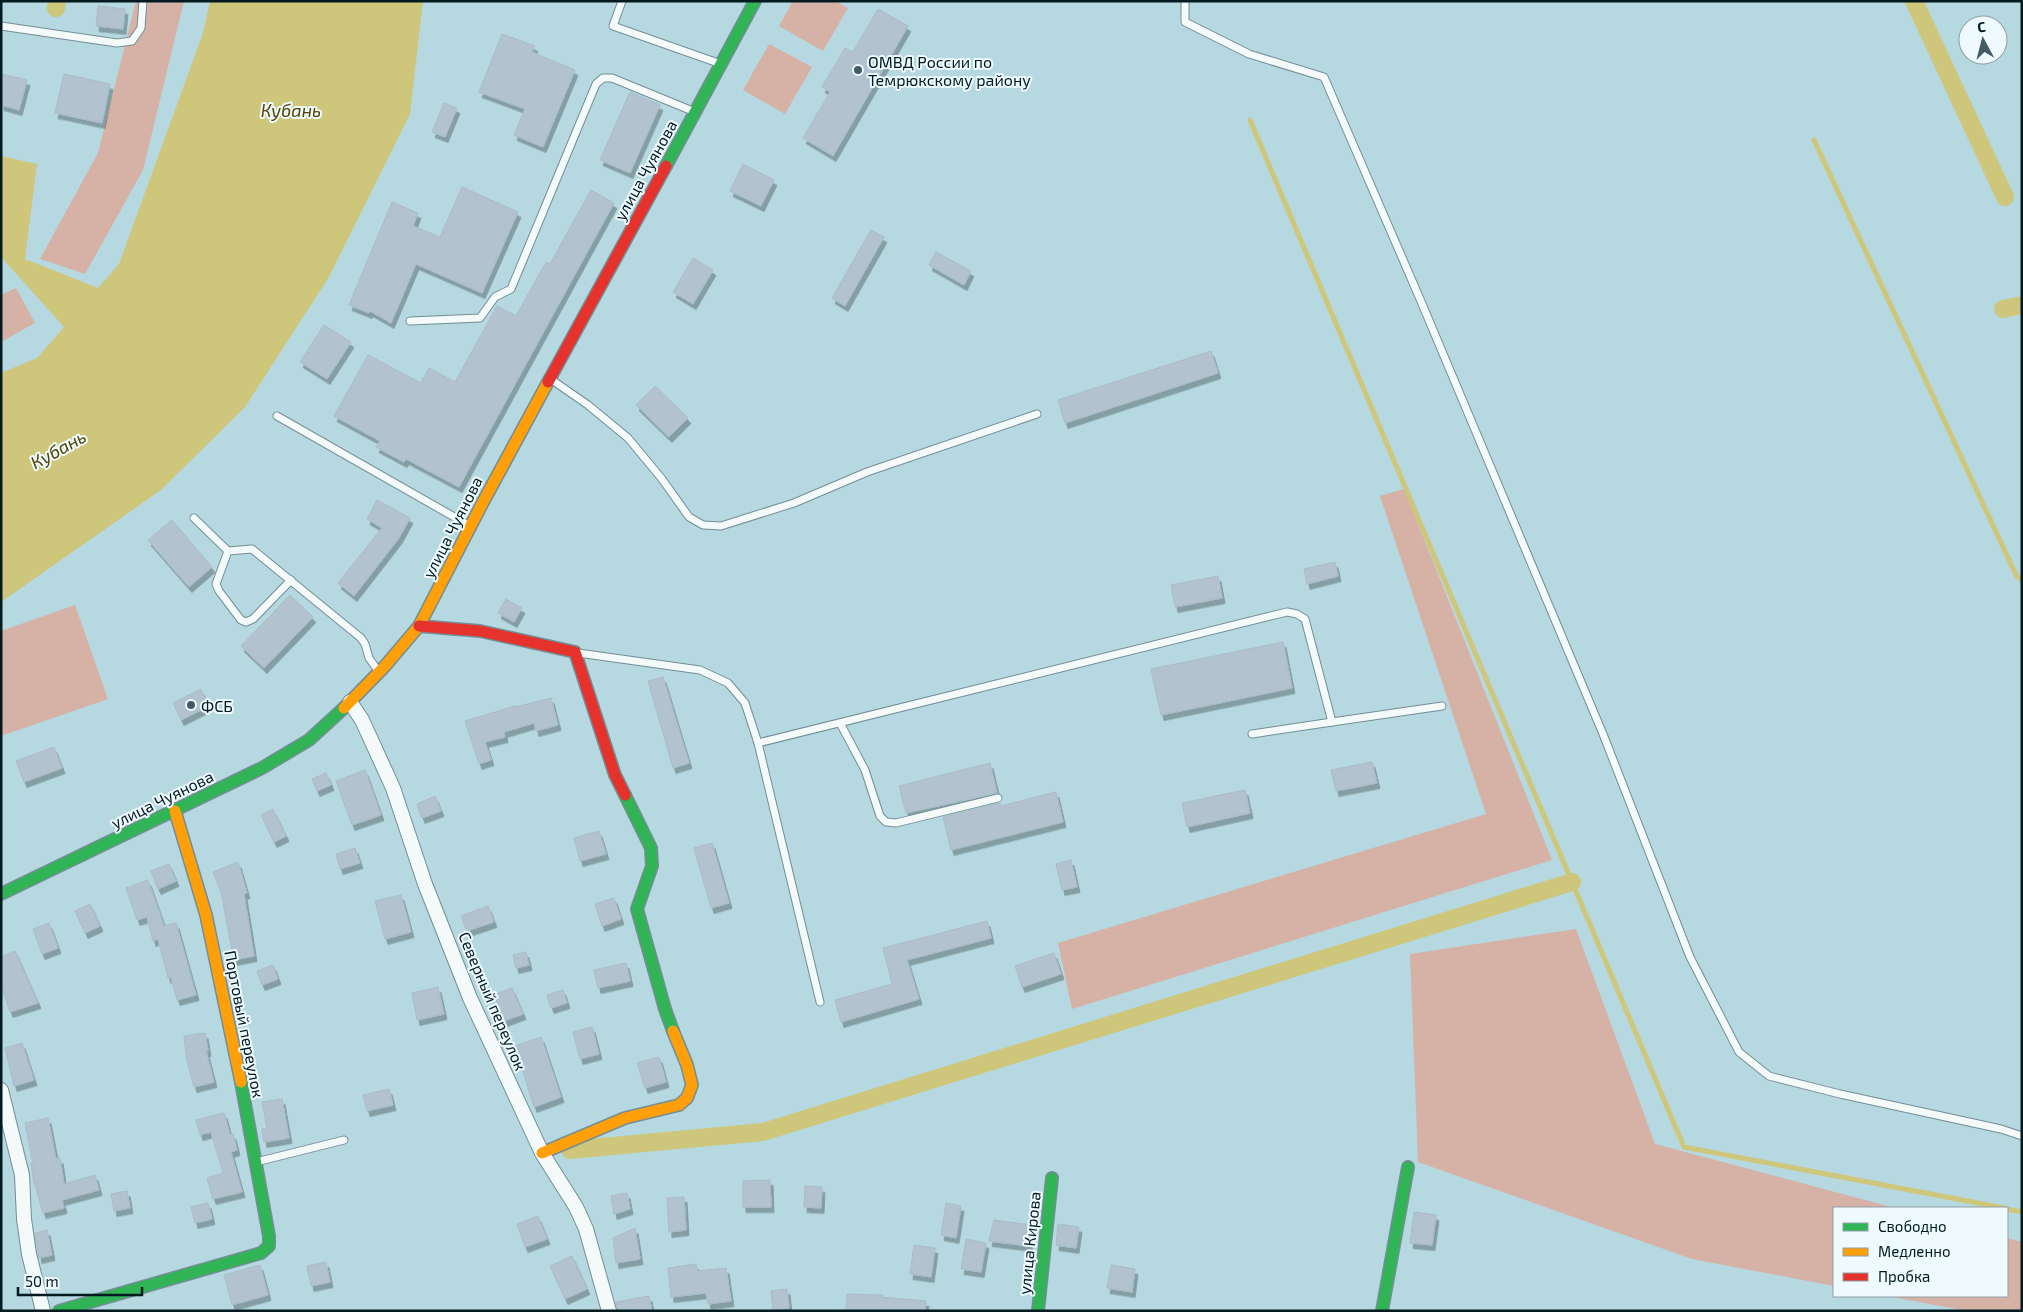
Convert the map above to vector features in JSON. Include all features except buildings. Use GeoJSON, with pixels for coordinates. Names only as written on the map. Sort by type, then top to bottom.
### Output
{"type":"FeatureCollection","features":[{"type":"Feature","properties":{"kind":"street","name":"улица Чуянова"},"geometry":{"type":"LineString","coordinates":[[1,894],[262,768],[308,740],[350,702],[419,626],[549,379],[755,1]]}},
{"type":"Feature","properties":{"kind":"street"},"geometry":{"type":"LineString","coordinates":[[419,626],[480,631],[575,652],[615,775],[634,818],[651,848],[654,860],[652,872],[639,895],[637,909],[665,1009],[687,1065],[692,1085],[687,1098],[679,1106],[625,1118],[542,1153]]}},
{"type":"Feature","properties":{"kind":"street","name":"Северный переулок"},"geometry":{"type":"LineString","coordinates":[[350,702],[362,720],[393,788],[425,884],[470,998],[542,1153],[576,1207],[586,1229],[608,1311]]}},
{"type":"Feature","properties":{"kind":"street","name":"Портовый переулок"},"geometry":{"type":"LineString","coordinates":[[59,1311],[261,1253],[269,1246],[239,1071],[213,942],[194,865],[175,811]]}},
{"type":"Feature","properties":{"kind":"street"},"geometry":{"type":"LineString","coordinates":[[1,1090],[22,1175],[28,1254],[44,1311]]}},
{"type":"Feature","properties":{"kind":"street"},"geometry":{"type":"LineString","coordinates":[[1382,1311],[1408,1167]]}},
{"type":"Feature","properties":{"kind":"street","name":"улица Кирова"},"geometry":{"type":"LineString","coordinates":[[1038,1311],[1052,1178]]}},
{"type":"Feature","properties":{"kind":"lane"},"geometry":{"type":"LineString","coordinates":[[1,26],[117,43],[132,41],[141,28],[143,1]]}},
{"type":"Feature","properties":{"kind":"lane"},"geometry":{"type":"LineString","coordinates":[[622,1],[613,26],[721,64]]}},
{"type":"Feature","properties":{"kind":"lane"},"geometry":{"type":"LineString","coordinates":[[1185,1],[1185,22],[1249,54],[1324,77],[1603,734],[1690,957],[1739,1052],[1769,1076],[1840,1094],[2001,1129],[2022,1136]]}},
{"type":"Feature","properties":{"kind":"lane"},"geometry":{"type":"LineString","coordinates":[[410,321],[480,318],[495,297],[511,289],[596,84],[603,78],[612,78],[695,112]]}},
{"type":"Feature","properties":{"kind":"lane"},"geometry":{"type":"LineString","coordinates":[[549,379],[588,405],[628,438],[662,479],[689,517],[703,525],[721,526],[794,503],[868,472],[1036,414]]}},
{"type":"Feature","properties":{"kind":"lane"},"geometry":{"type":"LineString","coordinates":[[277,416],[470,526]]}},
{"type":"Feature","properties":{"kind":"lane"},"geometry":{"type":"LineString","coordinates":[[194,518],[228,551],[252,549],[291,580],[363,641],[369,658],[379,672]]}},
{"type":"Feature","properties":{"kind":"lane"},"geometry":{"type":"LineString","coordinates":[[228,551],[216,584],[219,591],[241,620],[246,622],[253,619],[291,580]]}},
{"type":"Feature","properties":{"kind":"lane"},"geometry":{"type":"LineString","coordinates":[[758,743],[1287,612],[1297,614],[1305,619],[1332,722]]}},
{"type":"Feature","properties":{"kind":"lane"},"geometry":{"type":"LineString","coordinates":[[575,652],[700,670],[728,683],[745,703],[758,743],[820,1002]]}},
{"type":"Feature","properties":{"kind":"lane"},"geometry":{"type":"LineString","coordinates":[[1252,734],[1442,706]]}},
{"type":"Feature","properties":{"kind":"lane"},"geometry":{"type":"LineString","coordinates":[[840,723],[865,770],[880,816],[886,822],[896,823],[998,798]]}},
{"type":"Feature","properties":{"kind":"lane"},"geometry":{"type":"LineString","coordinates":[[254,1163],[344,1140]]}},
{"type":"Feature","properties":{"kind":"shaded area"},"geometry":{"type":"Polygon","coordinates":[[[136,1],[184,1],[143,170],[85,274],[40,259],[98,153],[136,1]]]}},
{"type":"Feature","properties":{"kind":"shaded area"},"geometry":{"type":"Polygon","coordinates":[[[793,1],[835,1],[848,8],[823,51],[779,26],[793,1]]]}},
{"type":"Feature","properties":{"kind":"shaded area"},"geometry":{"type":"Polygon","coordinates":[[[769,44],[812,67],[785,114],[743,90],[769,44]]]}},
{"type":"Feature","properties":{"kind":"shaded area"},"geometry":{"type":"Polygon","coordinates":[[[16,288],[35,323],[1,342],[1,295],[16,288]]]}},
{"type":"Feature","properties":{"kind":"shaded area"},"geometry":{"type":"Polygon","coordinates":[[[1404,489],[1552,860],[1072,1009],[1058,943],[1486,814],[1380,496],[1404,489]]]}},
{"type":"Feature","properties":{"kind":"shaded area"},"geometry":{"type":"Polygon","coordinates":[[[75,605],[108,699],[1,736],[1,631],[75,605]]]}},
{"type":"Feature","properties":{"kind":"shaded area"},"geometry":{"type":"Polygon","coordinates":[[[1576,929],[1655,1144],[1891,1207],[1833,1207],[1833,1286],[1692,1259],[1418,1162],[1410,954],[1576,929]]]}},
{"type":"Feature","properties":{"kind":"shaded area"},"geometry":{"type":"Polygon","coordinates":[[[2008,1238],[2022,1242],[2022,1311],[1967,1311],[1892,1297],[2008,1297],[2008,1238]]]}},
{"type":"Feature","properties":{"kind":"water","name":"Кубань"},"geometry":{"type":"Polygon","coordinates":[[[210,1],[423,1],[410,114],[329,277],[245,407],[161,490],[1,602],[1,373],[37,358],[64,327],[1,257],[1,156],[37,164],[25,259],[98,288],[119,264],[203,33],[210,1]]]}},
{"type":"Feature","properties":{"kind":"waterway"},"geometry":{"type":"LineString","coordinates":[[56,8],[57,1]]}},
{"type":"Feature","properties":{"kind":"waterway"},"geometry":{"type":"LineString","coordinates":[[1914,1],[2005,197]]}},
{"type":"Feature","properties":{"kind":"waterway"},"geometry":{"type":"LineString","coordinates":[[1250,120],[1684,1147],[1999,1207]]}},
{"type":"Feature","properties":{"kind":"waterway"},"geometry":{"type":"LineString","coordinates":[[1814,140],[2016,575],[2022,581]]}},
{"type":"Feature","properties":{"kind":"waterway"},"geometry":{"type":"LineString","coordinates":[[2003,309],[2022,305]]}},
{"type":"Feature","properties":{"kind":"waterway"},"geometry":{"type":"LineString","coordinates":[[570,1150],[763,1132],[1572,882]]}},
{"type":"Feature","properties":{"kind":"waterway"},"geometry":{"type":"LineString","coordinates":[[2008,1209],[2022,1212]]}},
{"type":"Feature","properties":{"kind":"traffic: fast"},"geometry":{"type":"LineString","coordinates":[[666,166],[755,1]]}},
{"type":"Feature","properties":{"kind":"traffic: fast"},"geometry":{"type":"LineString","coordinates":[[1,894],[262,768],[309,740],[344,708]]}},
{"type":"Feature","properties":{"kind":"traffic: fast"},"geometry":{"type":"LineString","coordinates":[[625,795],[651,848],[652,866],[637,909],[673,1031]]}},
{"type":"Feature","properties":{"kind":"traffic: fast"},"geometry":{"type":"LineString","coordinates":[[59,1311],[261,1253],[269,1246],[269,1236],[241,1082]]}},
{"type":"Feature","properties":{"kind":"traffic: fast"},"geometry":{"type":"LineString","coordinates":[[1382,1311],[1408,1167]]}},
{"type":"Feature","properties":{"kind":"traffic: fast"},"geometry":{"type":"LineString","coordinates":[[1038,1311],[1052,1178]]}},
{"type":"Feature","properties":{"kind":"traffic: slow"},"geometry":{"type":"LineString","coordinates":[[344,708],[385,666],[419,626],[548,382]]}},
{"type":"Feature","properties":{"kind":"traffic: slow"},"geometry":{"type":"LineString","coordinates":[[175,811],[206,915],[241,1082]]}},
{"type":"Feature","properties":{"kind":"traffic: slow"},"geometry":{"type":"LineString","coordinates":[[542,1153],[625,1118],[679,1105],[687,1098],[692,1085],[687,1065],[673,1031]]}},
{"type":"Feature","properties":{"kind":"traffic: jam"},"geometry":{"type":"LineString","coordinates":[[548,382],[666,166]]}},
{"type":"Feature","properties":{"kind":"traffic: jam"},"geometry":{"type":"LineString","coordinates":[[419,626],[480,631],[575,652],[615,775],[625,795]]}},
{"type":"Feature","properties":{"kind":"place","name":"ОМВД России по Темрюкскому району"},"geometry":{"type":"Point","coordinates":[858,70]}},
{"type":"Feature","properties":{"kind":"place","name":"ФСБ"},"geometry":{"type":"Point","coordinates":[191,705]}}]}
